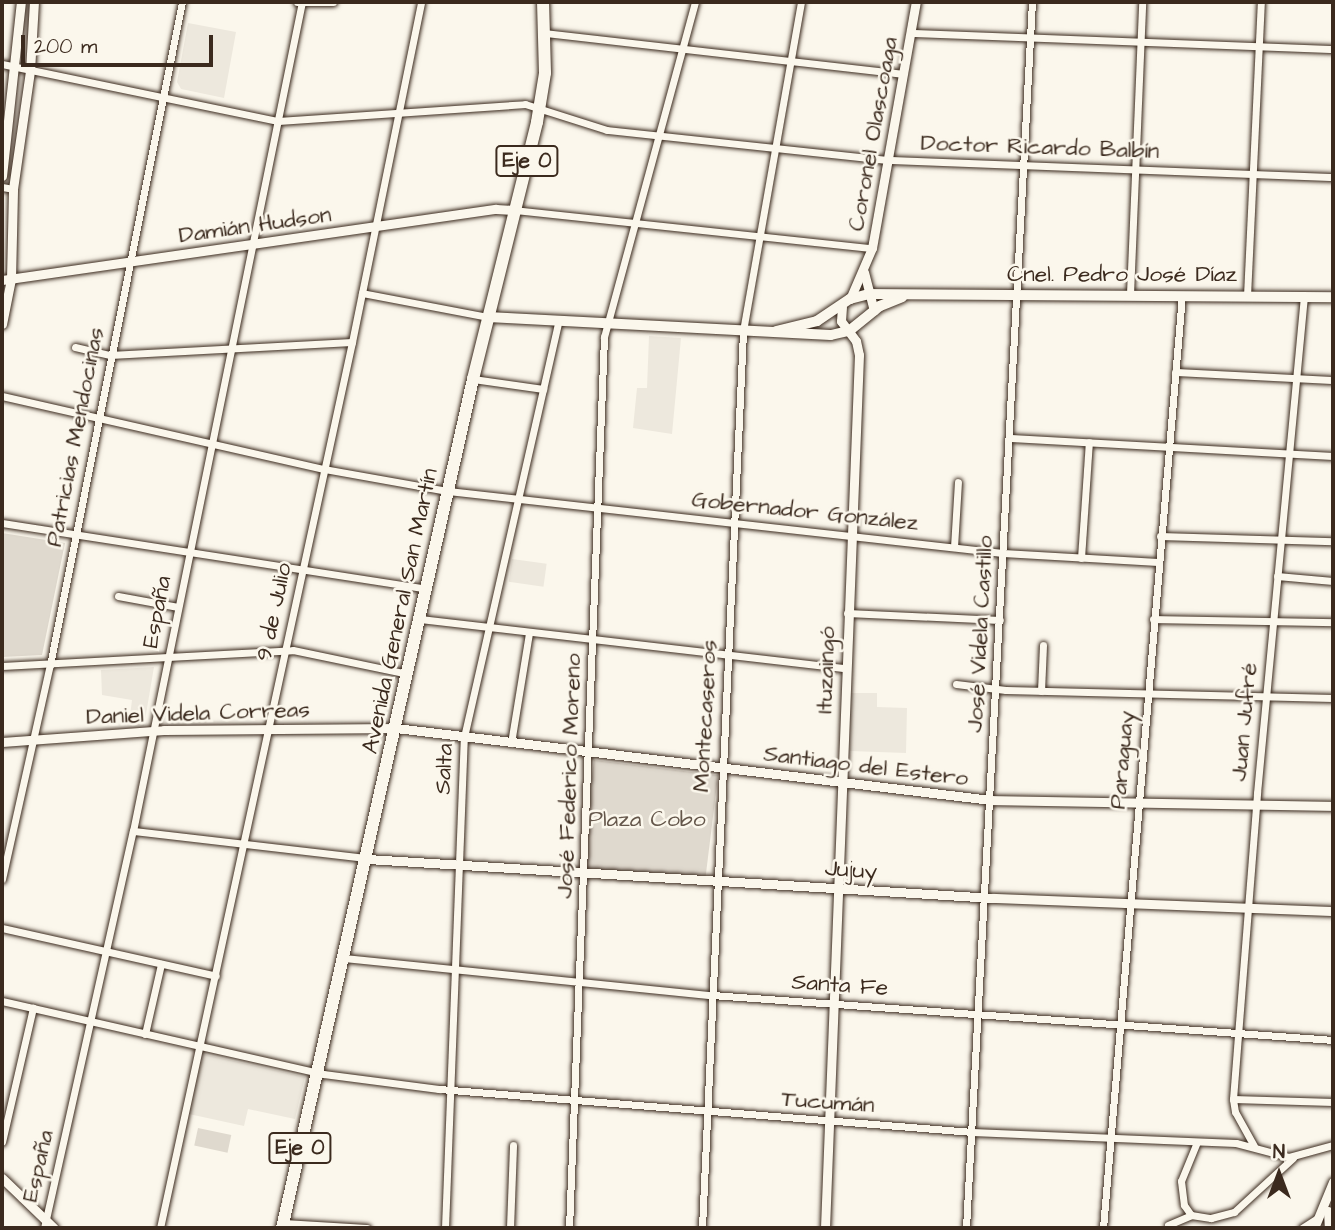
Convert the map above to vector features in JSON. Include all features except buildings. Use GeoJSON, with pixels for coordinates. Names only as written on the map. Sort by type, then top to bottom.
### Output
{"type":"FeatureCollection","features":[{"type":"Feature","properties":{"kind":"main road","name":"Avenida General San Martín"},"geometry":{"type":"LineString","coordinates":[[282,1226],[345,958],[473,379],[540,107],[545,33],[543,2]]}},
{"type":"Feature","properties":{"kind":"main road","name":"Cnel. Pedro José Díaz"},"geometry":{"type":"LineString","coordinates":[[861,301],[911,294]]}},
{"type":"Feature","properties":{"kind":"main road","name":"Cnel. Pedro José Díaz"},"geometry":{"type":"LineString","coordinates":[[776,331],[817,321],[861,301],[911,294],[1333,297]]}},
{"type":"Feature","properties":{"kind":"main road","name":"Cnel. Pedro José Díaz"},"geometry":{"type":"LineString","coordinates":[[488,317],[743,331],[850,328],[861,301]]}},
{"type":"Feature","properties":{"kind":"street"},"geometry":{"type":"LineString","coordinates":[[2,176],[16,68],[21,2]]}},
{"type":"Feature","properties":{"kind":"street"},"geometry":{"type":"LineString","coordinates":[[2,324],[13,189],[30,71],[34,2]]}},
{"type":"Feature","properties":{"kind":"street","name":"Patricias Mendocinas"},"geometry":{"type":"LineString","coordinates":[[2,879],[50,665],[182,2]]}},
{"type":"Feature","properties":{"kind":"street"},"geometry":{"type":"LineString","coordinates":[[300,2],[333,2]]}},
{"type":"Feature","properties":{"kind":"street","name":"España"},"geometry":{"type":"LineString","coordinates":[[45,1224],[133,831],[211,442],[254,245],[300,2]]}},
{"type":"Feature","properties":{"kind":"street","name":"9 de Julio"},"geometry":{"type":"LineString","coordinates":[[160,1228],[352,342],[421,2]]}},
{"type":"Feature","properties":{"kind":"street","name":"José Federico Moreno"},"geometry":{"type":"LineString","coordinates":[[569,1228],[606,325],[695,2]]}},
{"type":"Feature","properties":{"kind":"street","name":"Montecaseros"},"geometry":{"type":"LineString","coordinates":[[702,1228],[743,331],[801,2]]}},
{"type":"Feature","properties":{"kind":"street","name":"Coronel Olascoaga"},"geometry":{"type":"LineString","coordinates":[[861,301],[864,272],[872,248],[916,2]]}},
{"type":"Feature","properties":{"kind":"street","name":"José Videla Castillo"},"geometry":{"type":"LineString","coordinates":[[966,1228],[1026,166],[1032,2]]}},
{"type":"Feature","properties":{"kind":"street"},"geometry":{"type":"LineString","coordinates":[[1130,294],[1142,2]]}},
{"type":"Feature","properties":{"kind":"street"},"geometry":{"type":"LineString","coordinates":[[1247,296],[1261,2]]}},
{"type":"Feature","properties":{"kind":"street"},"geometry":{"type":"LineString","coordinates":[[545,33],[903,74]]}},
{"type":"Feature","properties":{"kind":"street"},"geometry":{"type":"LineString","coordinates":[[911,33],[1333,49]]}},
{"type":"Feature","properties":{"kind":"street","name":"Doctor Ricardo Balbín"},"geometry":{"type":"LineString","coordinates":[[2,64],[278,121],[520,104],[540,107],[600,128],[888,160],[1333,177]]}},
{"type":"Feature","properties":{"kind":"street"},"geometry":{"type":"LineString","coordinates":[[2,187],[13,189]]}},
{"type":"Feature","properties":{"kind":"street","name":"Damián Hudson"},"geometry":{"type":"LineString","coordinates":[[6,280],[496,209],[514,210]]}},
{"type":"Feature","properties":{"kind":"street"},"geometry":{"type":"LineString","coordinates":[[514,210],[872,248]]}},
{"type":"Feature","properties":{"kind":"street"},"geometry":{"type":"LineString","coordinates":[[861,301],[864,272]]}},
{"type":"Feature","properties":{"kind":"street"},"geometry":{"type":"LineString","coordinates":[[362,293],[488,317]]}},
{"type":"Feature","properties":{"kind":"street","name":"Paraguay"},"geometry":{"type":"LineString","coordinates":[[1103,1228],[1182,295]]}},
{"type":"Feature","properties":{"kind":"street","name":"Juan Jufré"},"geometry":{"type":"LineString","coordinates":[[1254,1146],[1235,1112],[1233,1099],[1256,805],[1304,297]]}},
{"type":"Feature","properties":{"kind":"street","name":"Ituzaingó"},"geometry":{"type":"LineString","coordinates":[[825,1228],[859,355],[850,328],[861,301]]}},
{"type":"Feature","properties":{"kind":"street","name":"Salta"},"geometry":{"type":"LineString","coordinates":[[445,1228],[464,737],[558,322]]}},
{"type":"Feature","properties":{"kind":"street"},"geometry":{"type":"LineString","coordinates":[[75,347],[110,355],[352,342]]}},
{"type":"Feature","properties":{"kind":"street"},"geometry":{"type":"LineString","coordinates":[[1175,372],[1333,380]]}},
{"type":"Feature","properties":{"kind":"street"},"geometry":{"type":"LineString","coordinates":[[473,379],[543,389]]}},
{"type":"Feature","properties":{"kind":"street","name":"Gobernador González"},"geometry":{"type":"LineString","coordinates":[[2,396],[324,470],[448,491],[1003,553],[1158,562]]}},
{"type":"Feature","properties":{"kind":"street"},"geometry":{"type":"LineString","coordinates":[[1010,438],[1333,456]]}},
{"type":"Feature","properties":{"kind":"street"},"geometry":{"type":"LineString","coordinates":[[1080,558],[1088,442]]}},
{"type":"Feature","properties":{"kind":"street"},"geometry":{"type":"LineString","coordinates":[[954,547],[958,482]]}},
{"type":"Feature","properties":{"kind":"street"},"geometry":{"type":"LineString","coordinates":[[2,523],[426,589]]}},
{"type":"Feature","properties":{"kind":"street"},"geometry":{"type":"LineString","coordinates":[[1160,536],[1281,542],[1333,541]]}},
{"type":"Feature","properties":{"kind":"street"},"geometry":{"type":"LineString","coordinates":[[1278,576],[1333,581]]}},
{"type":"Feature","properties":{"kind":"street"},"geometry":{"type":"LineString","coordinates":[[118,596],[178,607]]}},
{"type":"Feature","properties":{"kind":"street"},"geometry":{"type":"LineString","coordinates":[[847,613],[1000,620]]}},
{"type":"Feature","properties":{"kind":"street"},"geometry":{"type":"LineString","coordinates":[[420,619],[845,668]]}},
{"type":"Feature","properties":{"kind":"street"},"geometry":{"type":"LineString","coordinates":[[1153,619],[1333,622]]}},
{"type":"Feature","properties":{"kind":"street"},"geometry":{"type":"LineString","coordinates":[[511,743],[529,633]]}},
{"type":"Feature","properties":{"kind":"street"},"geometry":{"type":"LineString","coordinates":[[1041,691],[1043,646]]}},
{"type":"Feature","properties":{"kind":"street"},"geometry":{"type":"LineString","coordinates":[[2,666],[168,659],[286,650],[408,674]]}},
{"type":"Feature","properties":{"kind":"street"},"geometry":{"type":"LineString","coordinates":[[956,684],[1041,691],[1333,698]]}},
{"type":"Feature","properties":{"kind":"street","name":"Santiago del Estero"},"geometry":{"type":"LineString","coordinates":[[396,728],[991,800],[1333,806]]}},
{"type":"Feature","properties":{"kind":"street","name":"Daniel Videla Correas"},"geometry":{"type":"LineString","coordinates":[[2,741],[153,730],[396,728]]}},
{"type":"Feature","properties":{"kind":"street"},"geometry":{"type":"LineString","coordinates":[[133,831],[244,842],[367,859]]}},
{"type":"Feature","properties":{"kind":"street","name":"Jujuy"},"geometry":{"type":"LineString","coordinates":[[367,859],[985,897],[1333,911]]}},
{"type":"Feature","properties":{"kind":"street"},"geometry":{"type":"LineString","coordinates":[[2,928],[216,976]]}},
{"type":"Feature","properties":{"kind":"street","name":"Santa Fe"},"geometry":{"type":"LineString","coordinates":[[345,958],[455,972],[712,995],[1333,1040]]}},
{"type":"Feature","properties":{"kind":"street"},"geometry":{"type":"LineString","coordinates":[[145,1034],[161,964]]}},
{"type":"Feature","properties":{"kind":"street","name":"Tucumán"},"geometry":{"type":"LineString","coordinates":[[2,1001],[318,1073],[450,1090],[972,1132],[1254,1146],[1293,1157]]}},
{"type":"Feature","properties":{"kind":"street"},"geometry":{"type":"LineString","coordinates":[[2,1142],[33,1008]]}},
{"type":"Feature","properties":{"kind":"street"},"geometry":{"type":"LineString","coordinates":[[1233,1099],[1333,1102]]}},
{"type":"Feature","properties":{"kind":"street"},"geometry":{"type":"LineString","coordinates":[[1191,1215],[1184,1205],[1181,1181],[1197,1142]]}},
{"type":"Feature","properties":{"kind":"street"},"geometry":{"type":"LineString","coordinates":[[510,1228],[513,1145]]}},
{"type":"Feature","properties":{"kind":"street"},"geometry":{"type":"LineString","coordinates":[[1168,1225],[1191,1215],[1212,1218],[1234,1212],[1293,1157],[1333,1145]]}},
{"type":"Feature","properties":{"kind":"street"},"geometry":{"type":"LineString","coordinates":[[2,1178],[45,1224],[54,1228]]}},
{"type":"Feature","properties":{"kind":"street"},"geometry":{"type":"LineString","coordinates":[[1329,1228],[1328,1212],[1333,1182]]}},
{"type":"Feature","properties":{"kind":"street"},"geometry":{"type":"LineString","coordinates":[[1314,1228],[1328,1212],[1333,1191]]}},
{"type":"Feature","properties":{"kind":"street"},"geometry":{"type":"LineString","coordinates":[[1302,1228],[1328,1212]]}},
{"type":"Feature","properties":{"kind":"street"},"geometry":{"type":"LineString","coordinates":[[282,1226],[367,1228]]}},
{"type":"Feature","properties":{"kind":"shaded area"},"geometry":{"type":"Polygon","coordinates":[[[188,23],[236,32],[224,98],[181,89],[177,82],[188,23]]]}},
{"type":"Feature","properties":{"kind":"shaded area"},"geometry":{"type":"Polygon","coordinates":[[[649,336],[681,338],[672,434],[633,428],[637,388],[647,388],[649,336]]]}},
{"type":"Feature","properties":{"kind":"shaded area"},"geometry":{"type":"Polygon","coordinates":[[[512,559],[547,564],[543,587],[509,582],[512,559]]]}},
{"type":"Feature","properties":{"kind":"shaded area"},"geometry":{"type":"Polygon","coordinates":[[[154,667],[144,726],[129,724],[132,700],[102,695],[101,670],[154,667]]]}},
{"type":"Feature","properties":{"kind":"shaded area"},"geometry":{"type":"Polygon","coordinates":[[[851,693],[877,693],[877,707],[907,708],[906,753],[850,751],[851,693]]]}},
{"type":"Feature","properties":{"kind":"shaded area"},"geometry":{"type":"Polygon","coordinates":[[[202,1054],[305,1077],[295,1119],[248,1109],[244,1126],[189,1114],[202,1054]]]}},
{"type":"Feature","properties":{"kind":"green space"},"geometry":{"type":"Polygon","coordinates":[[[2,533],[65,543],[42,655],[2,657],[2,533]]]}},
{"type":"Feature","properties":{"kind":"green space","name":"Plaza Cobo"},"geometry":{"type":"Polygon","coordinates":[[[594,760],[718,775],[705,882],[581,867],[594,760]]]}},
{"type":"Feature","properties":{"kind":"green space"},"geometry":{"type":"Polygon","coordinates":[[[198,1128],[231,1135],[228,1153],[194,1146],[198,1128]]]}}]}
